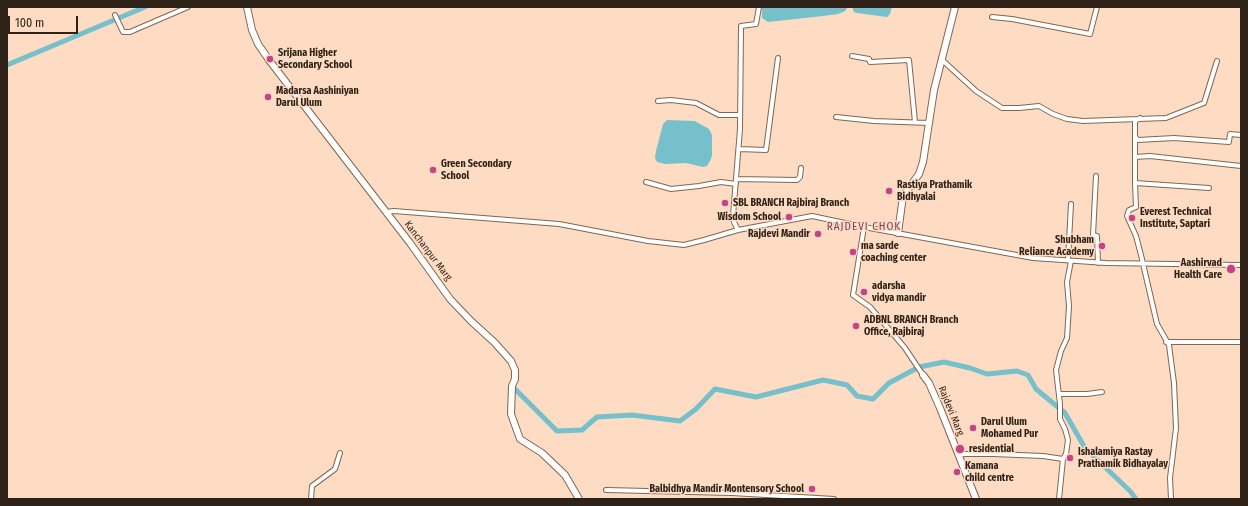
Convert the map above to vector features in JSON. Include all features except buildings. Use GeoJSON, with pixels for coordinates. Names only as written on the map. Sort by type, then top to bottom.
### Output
{"type":"FeatureCollection","features":[{"type":"Feature","properties":{"kind":"main road","name":"Kanchanpur Marg"},"geometry":{"type":"LineString","coordinates":[[246,7],[252,30],[262,50],[410,243],[450,298],[511,361],[515,370],[515,379],[512,386],[511,414],[520,439],[542,454],[565,475],[579,499]]}},
{"type":"Feature","properties":{"kind":"main road"},"geometry":{"type":"LineString","coordinates":[[898,234],[903,196],[919,174],[923,162],[934,90],[955,7]]}},
{"type":"Feature","properties":{"kind":"main road","name":"Rajdevi Marg"},"geometry":{"type":"LineString","coordinates":[[923,375],[934,395],[976,499]]}},
{"type":"Feature","properties":{"kind":"street"},"geometry":{"type":"LineString","coordinates":[[115,15],[123,32],[130,32],[188,7]]}},
{"type":"Feature","properties":{"kind":"street"},"geometry":{"type":"LineString","coordinates":[[738,230],[733,216],[739,149],[740,28],[741,26],[756,24],[759,7]]}},
{"type":"Feature","properties":{"kind":"street"},"geometry":{"type":"LineString","coordinates":[[992,17],[1012,19],[1090,34],[1096,7]]}},
{"type":"Feature","properties":{"kind":"street"},"geometry":{"type":"LineString","coordinates":[[852,56],[868,59],[870,62],[909,60],[915,122]]}},
{"type":"Feature","properties":{"kind":"street"},"geometry":{"type":"LineString","coordinates":[[739,149],[766,150],[778,58]]}},
{"type":"Feature","properties":{"kind":"street"},"geometry":{"type":"LineString","coordinates":[[941,59],[976,92],[1002,108],[1038,106],[1067,119],[1083,121],[1166,118],[1204,103],[1217,61]]}},
{"type":"Feature","properties":{"kind":"street"},"geometry":{"type":"LineString","coordinates":[[658,101],[671,100],[696,103],[719,115],[739,114]]}},
{"type":"Feature","properties":{"kind":"street"},"geometry":{"type":"LineString","coordinates":[[836,117],[874,121],[929,123]]}},
{"type":"Feature","properties":{"kind":"street"},"geometry":{"type":"LineString","coordinates":[[1140,118],[1136,121],[1135,137],[1134,183],[1136,207],[1128,210],[1127,216],[1136,236],[1157,324],[1169,346],[1174,383],[1176,428],[1170,478],[1171,499]]}},
{"type":"Feature","properties":{"kind":"street"},"geometry":{"type":"LineString","coordinates":[[1135,137],[1138,140],[1174,138],[1229,142],[1230,134],[1241,135]]}},
{"type":"Feature","properties":{"kind":"street"},"geometry":{"type":"LineString","coordinates":[[1135,157],[1150,156],[1241,166]]}},
{"type":"Feature","properties":{"kind":"street"},"geometry":{"type":"LineString","coordinates":[[737,179],[797,180],[800,177],[800,168]]}},
{"type":"Feature","properties":{"kind":"street"},"geometry":{"type":"LineString","coordinates":[[1096,176],[1092,235],[1097,236],[1098,262]]}},
{"type":"Feature","properties":{"kind":"street"},"geometry":{"type":"LineString","coordinates":[[646,182],[671,189],[721,182],[736,184]]}},
{"type":"Feature","properties":{"kind":"street"},"geometry":{"type":"LineString","coordinates":[[1134,183],[1209,188]]}},
{"type":"Feature","properties":{"kind":"street"},"geometry":{"type":"LineString","coordinates":[[1059,499],[1063,460],[1066,454],[1068,440],[1060,419],[1060,404],[1056,370],[1061,351],[1067,338],[1069,306],[1067,282],[1070,260],[1071,204]]}},
{"type":"Feature","properties":{"kind":"street"},"geometry":{"type":"LineString","coordinates":[[386,212],[394,211],[559,224],[648,241],[684,244],[738,230],[812,216],[898,234],[1033,258],[1143,264],[1241,265]]}},
{"type":"Feature","properties":{"kind":"street"},"geometry":{"type":"LineString","coordinates":[[864,227],[853,295],[870,306],[905,348],[923,375]]}},
{"type":"Feature","properties":{"kind":"street"},"geometry":{"type":"LineString","coordinates":[[1166,342],[1241,342]]}},
{"type":"Feature","properties":{"kind":"street"},"geometry":{"type":"LineString","coordinates":[[1059,394],[1087,394],[1102,392]]}},
{"type":"Feature","properties":{"kind":"street"},"geometry":{"type":"LineString","coordinates":[[311,499],[312,486],[335,469],[340,453]]}},
{"type":"Feature","properties":{"kind":"street"},"geometry":{"type":"LineString","coordinates":[[959,455],[1043,456],[1063,460]]}},
{"type":"Feature","properties":{"kind":"street"},"geometry":{"type":"LineString","coordinates":[[606,490],[732,493],[743,497],[834,499]]}},
{"type":"Feature","properties":{"kind":"water"},"geometry":{"type":"Polygon","coordinates":[[[762,7],[848,7],[845,11],[838,14],[768,22],[762,18],[762,7]]]}},
{"type":"Feature","properties":{"kind":"water"},"geometry":{"type":"Polygon","coordinates":[[[852,7],[892,7],[890,14],[887,17],[857,13],[854,12],[852,7]]]}},
{"type":"Feature","properties":{"kind":"water"},"geometry":{"type":"Polygon","coordinates":[[[667,120],[695,121],[709,129],[712,135],[712,155],[707,166],[703,167],[686,163],[665,164],[657,162],[655,158],[656,151],[663,124],[667,120]]]}},
{"type":"Feature","properties":{"kind":"waterway"},"geometry":{"type":"LineString","coordinates":[[7,65],[145,7]]}},
{"type":"Feature","properties":{"kind":"waterway"},"geometry":{"type":"LineString","coordinates":[[512,386],[557,431],[582,430],[597,417],[632,415],[680,421],[696,409],[715,389],[756,397],[823,380],[847,385],[857,396],[873,399],[889,383],[919,367],[944,362],[970,368],[987,374],[1017,371],[1028,375],[1036,389],[1065,413],[1085,448],[1130,491],[1136,499]]}},
{"type":"Feature","properties":{"kind":"place","name":"Srijana Higher Secondary School"},"geometry":{"type":"Point","coordinates":[270,59]}},
{"type":"Feature","properties":{"kind":"place","name":"Madarsa Aashiniyan Darul Ulum"},"geometry":{"type":"Point","coordinates":[268,97]}},
{"type":"Feature","properties":{"kind":"place","name":"Green Secondary School"},"geometry":{"type":"Point","coordinates":[433,170]}},
{"type":"Feature","properties":{"kind":"place","name":"Rastiya Prathamik Bidhyalai"},"geometry":{"type":"Point","coordinates":[889,191]}},
{"type":"Feature","properties":{"kind":"place","name":"SBL BRANCH Rajbiraj Branch"},"geometry":{"type":"Point","coordinates":[725,203]}},
{"type":"Feature","properties":{"kind":"place","name":"Wisdom School"},"geometry":{"type":"Point","coordinates":[789,217]}},
{"type":"Feature","properties":{"kind":"place","name":"Everest Technical Institute, Saptari"},"geometry":{"type":"Point","coordinates":[1132,218]}},
{"type":"Feature","properties":{"kind":"place","name":"Rajdevi Mandir"},"geometry":{"type":"Point","coordinates":[818,234]}},
{"type":"Feature","properties":{"kind":"place","name":"Shubham Reliance Academy"},"geometry":{"type":"Point","coordinates":[1102,246]}},
{"type":"Feature","properties":{"kind":"place","name":"ma sarde coaching center"},"geometry":{"type":"Point","coordinates":[853,252]}},
{"type":"Feature","properties":{"kind":"place","name":"Aashirvad Health Care"},"geometry":{"type":"Point","coordinates":[1231,269]}},
{"type":"Feature","properties":{"kind":"place","name":"adarsha vidya mandir"},"geometry":{"type":"Point","coordinates":[864,292]}},
{"type":"Feature","properties":{"kind":"place","name":"ADBNL BRANCH Branch Office, Rajbiraj"},"geometry":{"type":"Point","coordinates":[856,326]}},
{"type":"Feature","properties":{"kind":"place","name":"Darul Ulum Mohamed Pur"},"geometry":{"type":"Point","coordinates":[973,428]}},
{"type":"Feature","properties":{"kind":"place","name":"residential"},"geometry":{"type":"Point","coordinates":[960,449]}},
{"type":"Feature","properties":{"kind":"place","name":"Ishalamiya Rastay Prathamik Bidhayalay"},"geometry":{"type":"Point","coordinates":[1070,458]}},
{"type":"Feature","properties":{"kind":"place","name":"Kamana child centre"},"geometry":{"type":"Point","coordinates":[957,472]}},
{"type":"Feature","properties":{"kind":"place","name":"Balbidhya Mandir Montensory School"},"geometry":{"type":"Point","coordinates":[812,489]}},
{"type":"Feature","properties":{"kind":"district","name":"RAJDEVI CHOK"},"geometry":{"type":"Point","coordinates":[864,227]}}]}
